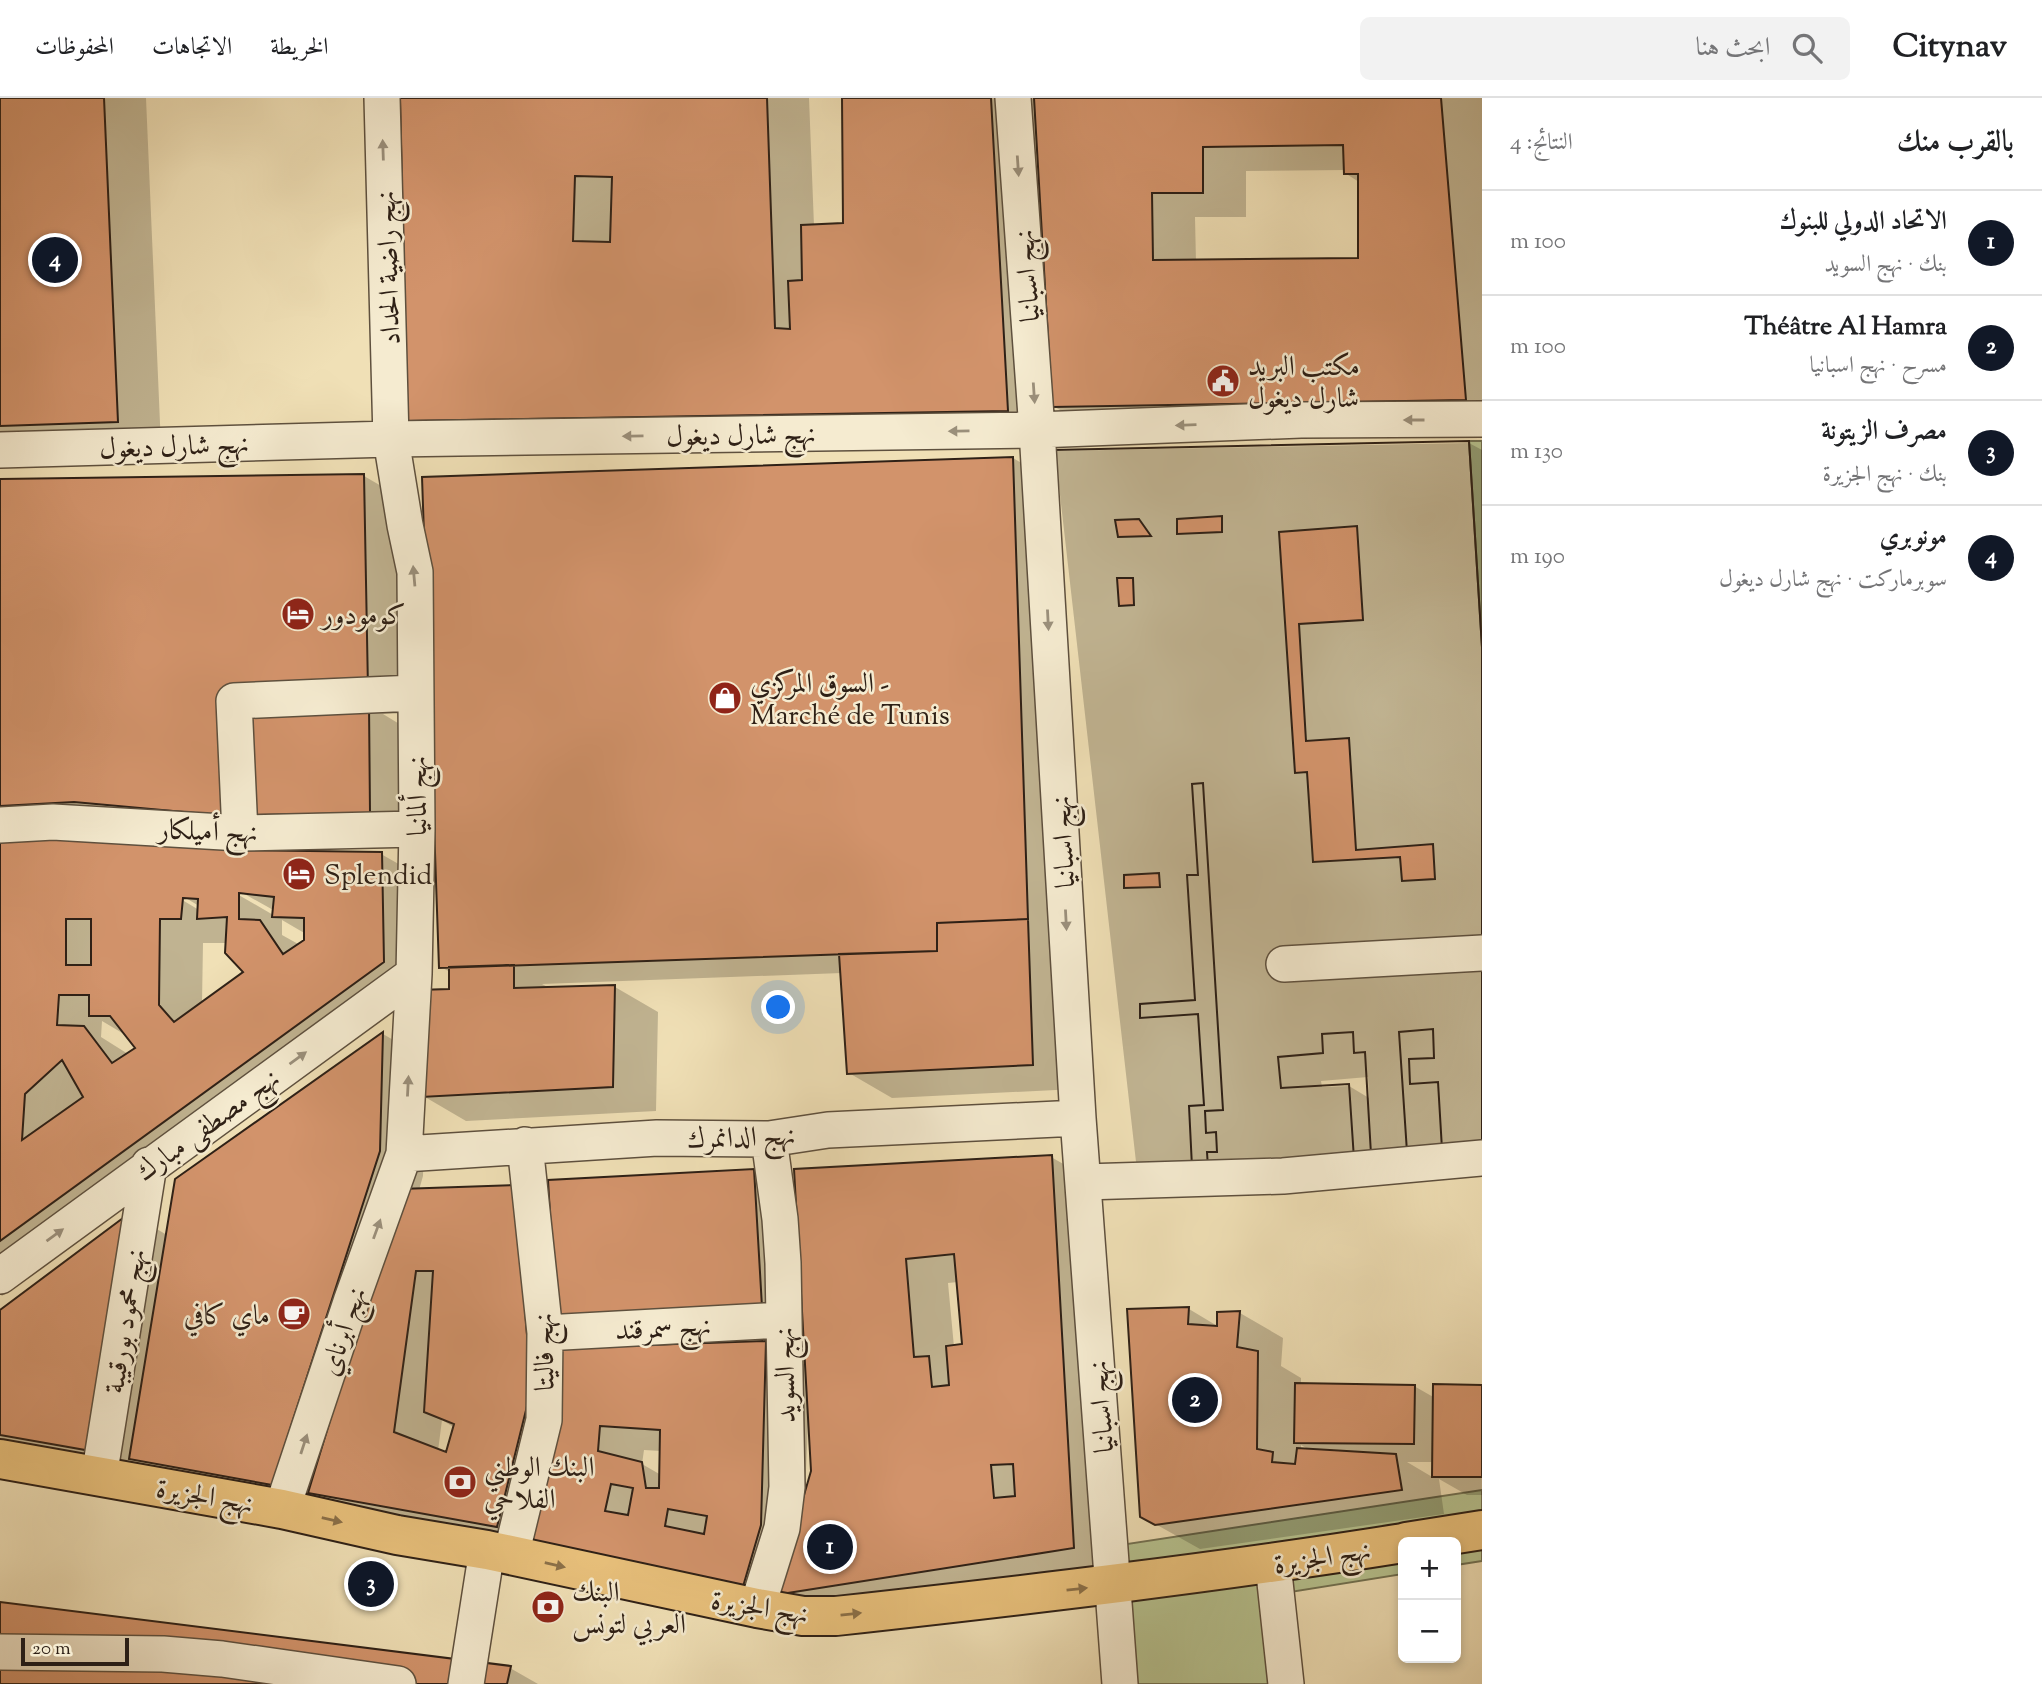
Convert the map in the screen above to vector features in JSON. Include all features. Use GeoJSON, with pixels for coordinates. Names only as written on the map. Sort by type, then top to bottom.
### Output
{"type":"FeatureCollection","features":[{"type":"Feature","properties":{"kind":"main road","name":"نهج الجزيرة"},"geometry":{"type":"LineString","coordinates":[[0,1458],[282,1509],[397,1535],[499,1552],[803,1616],[836,1616],[1114,1585],[1398,1544]]}},
{"type":"Feature","properties":{"kind":"main road","name":"نهج الجزيرة"},"geometry":{"type":"LineString","coordinates":[[1441,1537],[1482,1530]]}},
{"type":"Feature","properties":{"kind":"street","name":"نهج راضية الحداد"},"geometry":{"type":"LineString","coordinates":[[382,98],[391,439]]}},
{"type":"Feature","properties":{"kind":"street","name":"نهج اسبانيا"},"geometry":{"type":"LineString","coordinates":[[1013,98],[1037,430],[1078,1118],[1120,1684]]}},
{"type":"Feature","properties":{"kind":"street","name":"نهج شارل ديغول"},"geometry":{"type":"LineString","coordinates":[[0,450],[391,439],[1037,430],[1301,420],[1482,419]]}},
{"type":"Feature","properties":{"kind":"street","name":"نهج ألمانيا"},"geometry":{"type":"LineString","coordinates":[[391,439],[415,572],[417,829],[414,974],[404,1154]]}},
{"type":"Feature","properties":{"kind":"street"},"geometry":{"type":"LineString","coordinates":[[240,833],[234,701],[415,693]]}},
{"type":"Feature","properties":{"kind":"street","name":"نهج أميلكار"},"geometry":{"type":"LineString","coordinates":[[0,825],[53,822],[240,833],[417,829]]}},
{"type":"Feature","properties":{"kind":"street"},"geometry":{"type":"LineString","coordinates":[[1284,964],[1482,953]]}},
{"type":"Feature","properties":{"kind":"street","name":"نهج مصطفى مبارك"},"geometry":{"type":"LineString","coordinates":[[0,1276],[414,974]]}},
{"type":"Feature","properties":{"kind":"street","name":"نهج الدانمرك"},"geometry":{"type":"LineString","coordinates":[[404,1154],[657,1138],[769,1139],[828,1130],[1078,1118]]}},
{"type":"Feature","properties":{"kind":"street","name":"نهج السويد"},"geometry":{"type":"LineString","coordinates":[[757,1608],[782,1528],[786,1487],[780,1219],[769,1139]]}},
{"type":"Feature","properties":{"kind":"street","name":"نهج فاليتا"},"geometry":{"type":"LineString","coordinates":[[466,1684],[499,1552],[544,1420],[545,1333],[525,1146]]}},
{"type":"Feature","properties":{"kind":"street","name":"نهج أبرناي"},"geometry":{"type":"LineString","coordinates":[[282,1509],[404,1154]]}},
{"type":"Feature","properties":{"kind":"street"},"geometry":{"type":"LineString","coordinates":[[1084,1182],[1283,1176],[1482,1158]]}},
{"type":"Feature","properties":{"kind":"street","name":"نهج محمود بورقيبة"},"geometry":{"type":"LineString","coordinates":[[99,1477],[149,1165]]}},
{"type":"Feature","properties":{"kind":"street","name":"نهج سمرقند"},"geometry":{"type":"LineString","coordinates":[[545,1333],[782,1320]]}},
{"type":"Feature","properties":{"kind":"street"},"geometry":{"type":"LineString","coordinates":[[1273,1564],[1286,1684]]}},
{"type":"Feature","properties":{"kind":"street"},"geometry":{"type":"LineString","coordinates":[[0,1652],[163,1654],[222,1672],[398,1684]]}},
{"type":"Feature","properties":{"kind":"green space"},"geometry":{"type":"Polygon","coordinates":[[[1469,441],[1482,441],[1482,647],[1469,441]]]}},
{"type":"Feature","properties":{"kind":"green space"},"geometry":{"type":"Polygon","coordinates":[[[1482,1490],[1482,1561],[1461,1564],[1461,1537],[1398,1537],[1398,1575],[1290,1592],[1302,1684],[1129,1684],[1127,1544],[1482,1490]]]}},
{"type":"Feature","properties":{"kind":"building"},"geometry":{"type":"Polygon","coordinates":[[[0,98],[104,98],[118,422],[0,426],[0,98]]]}},
{"type":"Feature","properties":{"kind":"building"},"geometry":{"type":"Polygon","coordinates":[[[400,98],[767,98],[775,328],[790,329],[788,281],[802,280],[801,225],[843,223],[842,98],[991,98],[1008,411],[407,421],[400,98]],[[575,176],[573,241],[610,242],[612,177],[575,176]]]}},
{"type":"Feature","properties":{"kind":"building"},"geometry":{"type":"Polygon","coordinates":[[[1034,98],[1441,98],[1466,400],[1052,407],[1034,98]],[[1343,145],[1203,147],[1203,193],[1152,193],[1153,260],[1358,258],[1358,174],[1344,174],[1343,145]]]}},
{"type":"Feature","properties":{"kind":"building"},"geometry":{"type":"Polygon","coordinates":[[[1469,441],[1482,647],[1482,1146],[1442,1149],[1438,1082],[1410,1084],[1409,1059],[1434,1058],[1433,1029],[1399,1032],[1407,1152],[1371,1154],[1365,1052],[1354,1053],[1353,1032],[1322,1034],[1323,1053],[1278,1057],[1281,1088],[1349,1084],[1354,1159],[1208,1168],[1207,1152],[1217,1152],[1216,1132],[1206,1133],[1205,1111],[1223,1110],[1203,783],[1192,784],[1198,875],[1187,875],[1195,1000],[1140,1004],[1140,1018],[1198,1014],[1204,1105],[1189,1106],[1192,1167],[1095,1173],[1053,450],[1469,441]],[[1222,516],[1177,519],[1177,534],[1222,532],[1222,516]],[[1139,519],[1115,520],[1118,537],[1151,536],[1139,519]],[[1357,526],[1279,532],[1295,773],[1307,772],[1313,862],[1400,857],[1402,881],[1435,879],[1433,844],[1356,850],[1349,738],[1306,741],[1299,624],[1363,620],[1357,526]],[[1117,578],[1119,606],[1134,605],[1133,578],[1117,578]],[[1159,873],[1124,875],[1124,888],[1160,887],[1159,873]]]}},
{"type":"Feature","properties":{"kind":"building"},"geometry":{"type":"Polygon","coordinates":[[[1469,441],[1482,647],[1482,1146],[1442,1149],[1438,1082],[1410,1084],[1409,1059],[1434,1058],[1433,1029],[1399,1032],[1407,1152],[1371,1154],[1365,1052],[1354,1053],[1353,1032],[1322,1034],[1323,1053],[1278,1057],[1281,1088],[1349,1084],[1354,1159],[1208,1168],[1207,1152],[1217,1152],[1216,1132],[1206,1133],[1205,1111],[1223,1110],[1203,783],[1192,784],[1198,875],[1187,875],[1195,1000],[1140,1004],[1140,1018],[1198,1014],[1204,1105],[1189,1106],[1192,1167],[1095,1173],[1053,450],[1469,441]]]}},
{"type":"Feature","properties":{"kind":"building","name":"السوق المركزي - Marché de Tunis"},"geometry":{"type":"Polygon","coordinates":[[[1013,457],[1028,919],[937,923],[937,951],[439,968],[422,477],[1013,457]]]}},
{"type":"Feature","properties":{"kind":"building"},"geometry":{"type":"Polygon","coordinates":[[[364,474],[368,689],[226,694],[228,816],[74,802],[0,806],[0,479],[364,474]]]}},
{"type":"Feature","properties":{"kind":"building"},"geometry":{"type":"Polygon","coordinates":[[[369,704],[370,813],[247,815],[245,706],[369,704]]]}},
{"type":"Feature","properties":{"kind":"building"},"geometry":{"type":"Polygon","coordinates":[[[52,837],[239,850],[382,852],[384,962],[0,1241],[0,842],[52,837]],[[239,893],[239,919],[260,920],[283,954],[304,940],[304,918],[272,917],[274,897],[239,893]],[[183,898],[181,919],[160,919],[159,1005],[174,1022],[243,972],[225,953],[227,917],[197,919],[198,899],[183,898]],[[66,919],[66,965],[91,965],[91,919],[66,919]],[[59,995],[57,1025],[84,1026],[112,1063],[135,1048],[110,1016],[89,1016],[89,995],[59,995]],[[62,1060],[25,1094],[22,1140],[83,1097],[62,1060]]]}},
{"type":"Feature","properties":{"kind":"building"},"geometry":{"type":"Polygon","coordinates":[[[1028,919],[1033,1065],[847,1074],[839,954],[937,951],[937,923],[1028,919]]]}},
{"type":"Feature","properties":{"kind":"building"},"geometry":{"type":"Polygon","coordinates":[[[514,965],[514,988],[615,985],[613,1087],[421,1097],[418,990],[449,989],[449,967],[514,965]]]}},
{"type":"Feature","properties":{"kind":"building"},"geometry":{"type":"Polygon","coordinates":[[[383,1032],[380,1151],[272,1485],[129,1459],[175,1179],[383,1032]]]}},
{"type":"Feature","properties":{"kind":"building"},"geometry":{"type":"Polygon","coordinates":[[[1052,1155],[1074,1548],[775,1595],[811,1471],[794,1169],[1052,1155]],[[954,1254],[906,1259],[914,1357],[929,1356],[932,1387],[949,1385],[946,1346],[962,1344],[954,1254]],[[1013,1464],[991,1465],[994,1498],[1015,1496],[1013,1464]]]}},
{"type":"Feature","properties":{"kind":"building"},"geometry":{"type":"Polygon","coordinates":[[[754,1169],[762,1307],[556,1318],[548,1180],[754,1169]]]}},
{"type":"Feature","properties":{"kind":"building"},"geometry":{"type":"Polygon","coordinates":[[[516,1185],[531,1390],[497,1527],[308,1493],[400,1189],[516,1185]],[[416,1271],[394,1432],[446,1452],[454,1424],[424,1412],[433,1271],[416,1271]]]}},
{"type":"Feature","properties":{"kind":"building"},"geometry":{"type":"Polygon","coordinates":[[[131,1212],[91,1451],[0,1435],[0,1310],[131,1212]]]}},
{"type":"Feature","properties":{"kind":"building"},"geometry":{"type":"Polygon","coordinates":[[[1189,1307],[1188,1324],[1217,1326],[1217,1312],[1240,1311],[1237,1347],[1258,1351],[1257,1449],[1273,1452],[1272,1462],[1295,1464],[1297,1448],[1396,1454],[1402,1490],[1155,1525],[1140,1517],[1127,1309],[1189,1307]]]}},
{"type":"Feature","properties":{"kind":"building"},"geometry":{"type":"Polygon","coordinates":[[[766,1341],[761,1525],[742,1590],[527,1539],[559,1348],[766,1341]],[[600,1426],[598,1451],[642,1462],[646,1488],[659,1488],[660,1430],[600,1426]],[[611,1484],[605,1511],[628,1515],[633,1488],[611,1484]],[[668,1509],[665,1526],[704,1534],[707,1516],[668,1509]]]}},
{"type":"Feature","properties":{"kind":"building"},"geometry":{"type":"Polygon","coordinates":[[[1295,1383],[1415,1385],[1414,1444],[1294,1443],[1295,1383]]]}},
{"type":"Feature","properties":{"kind":"building"},"geometry":{"type":"Polygon","coordinates":[[[1433,1384],[1482,1385],[1482,1477],[1432,1477],[1433,1384]]]}},
{"type":"Feature","properties":{"kind":"building"},"geometry":{"type":"Polygon","coordinates":[[[0,1602],[511,1666],[507,1684],[0,1684],[0,1602]]]}},
{"type":"Feature","properties":{"kind":"place","name":"مونوبري"},"geometry":{"type":"Point","coordinates":[55,260]}},
{"type":"Feature","properties":{"kind":"place","name":"مكتب البريد شارل ديغول"},"geometry":{"type":"Point","coordinates":[1223,381]}},
{"type":"Feature","properties":{"kind":"place","name":"كومودور"},"geometry":{"type":"Point","coordinates":[298,614]}},
{"type":"Feature","properties":{"kind":"place","name":"السوق المركزي - Marché de Tunis"},"geometry":{"type":"Point","coordinates":[725,698]}},
{"type":"Feature","properties":{"kind":"place","name":"Splendid"},"geometry":{"type":"Point","coordinates":[299,874]}},
{"type":"Feature","properties":{"kind":"place","name":"ماي كافي"},"geometry":{"type":"Point","coordinates":[294,1314]}},
{"type":"Feature","properties":{"kind":"place","name":"Théâtre Al Hamra"},"geometry":{"type":"Point","coordinates":[1195,1400]}},
{"type":"Feature","properties":{"kind":"place","name":"البنك الوطني الفلاحي"},"geometry":{"type":"Point","coordinates":[460,1482]}},
{"type":"Feature","properties":{"kind":"place","name":"الاتحاد الدولي للبنوك"},"geometry":{"type":"Point","coordinates":[830,1547]}},
{"type":"Feature","properties":{"kind":"place","name":"مصرف الزيتونة"},"geometry":{"type":"Point","coordinates":[371,1584]}},
{"type":"Feature","properties":{"kind":"place","name":"البنك العربي لتونس"},"geometry":{"type":"Point","coordinates":[548,1607]}}]}
